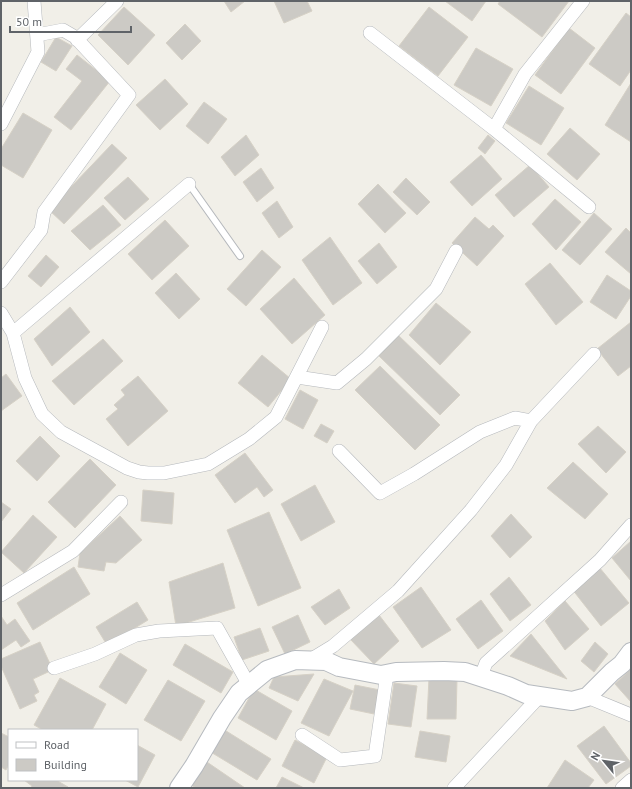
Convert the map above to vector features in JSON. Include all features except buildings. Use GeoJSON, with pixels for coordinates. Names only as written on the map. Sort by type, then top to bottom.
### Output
{"type":"FeatureCollection","features":[{"type":"Feature","properties":{"kind":"street"},"geometry":{"type":"LineString","coordinates":[[1,124],[38,52],[34,1]]}},
{"type":"Feature","properties":{"kind":"street"},"geometry":{"type":"LineString","coordinates":[[77,40],[116,1]]}},
{"type":"Feature","properties":{"kind":"street"},"geometry":{"type":"LineString","coordinates":[[494,129],[525,74],[583,1]]}},
{"type":"Feature","properties":{"kind":"street"},"geometry":{"type":"LineString","coordinates":[[1,282],[41,230],[44,212],[129,95],[75,37],[63,30],[37,35]]}},
{"type":"Feature","properties":{"kind":"street"},"geometry":{"type":"LineString","coordinates":[[370,33],[494,129],[589,207]]}},
{"type":"Feature","properties":{"kind":"street"},"geometry":{"type":"LineString","coordinates":[[14,333],[189,184]]}},
{"type":"Feature","properties":{"kind":"street"},"geometry":{"type":"LineString","coordinates":[[296,377],[337,383],[366,359],[436,289],[456,251]]}},
{"type":"Feature","properties":{"kind":"street"},"geometry":{"type":"LineString","coordinates":[[1,313],[14,333],[25,378],[42,414],[61,432],[127,468],[139,472],[164,473],[208,464],[249,439],[276,417],[322,327]]}},
{"type":"Feature","properties":{"kind":"street"},"geometry":{"type":"LineString","coordinates":[[310,660],[333,646],[398,591],[471,510],[506,465],[531,420],[594,354]]}},
{"type":"Feature","properties":{"kind":"street"},"geometry":{"type":"LineString","coordinates":[[340,451],[380,493],[414,474],[480,432],[515,418],[531,420]]}},
{"type":"Feature","properties":{"kind":"street"},"geometry":{"type":"LineString","coordinates":[[1,595],[73,551],[121,502]]}},
{"type":"Feature","properties":{"kind":"street"},"geometry":{"type":"LineString","coordinates":[[481,676],[486,663],[600,560],[631,525]]}},
{"type":"Feature","properties":{"kind":"street"},"geometry":{"type":"LineString","coordinates":[[54,668],[95,654],[136,635],[159,631],[217,628],[249,686]]}},
{"type":"Feature","properties":{"kind":"street"},"geometry":{"type":"LineString","coordinates":[[179,788],[194,766],[222,718],[239,694],[267,670],[295,660],[326,661],[340,666],[380,675],[396,672],[444,670],[465,672],[481,676],[526,694],[572,701],[587,697],[622,664],[631,652]]}},
{"type":"Feature","properties":{"kind":"street"},"geometry":{"type":"LineString","coordinates":[[302,735],[340,760],[375,756],[387,674]]}},
{"type":"Feature","properties":{"kind":"street"},"geometry":{"type":"LineString","coordinates":[[454,788],[539,697]]}},
{"type":"Feature","properties":{"kind":"street"},"geometry":{"type":"LineString","coordinates":[[587,697],[631,715]]}},
{"type":"Feature","properties":{"kind":"street"},"geometry":{"type":"LineString","coordinates":[[622,788],[631,780]]}},
{"type":"Feature","properties":{"kind":"lane"},"geometry":{"type":"LineString","coordinates":[[189,184],[240,256]]}}]}
